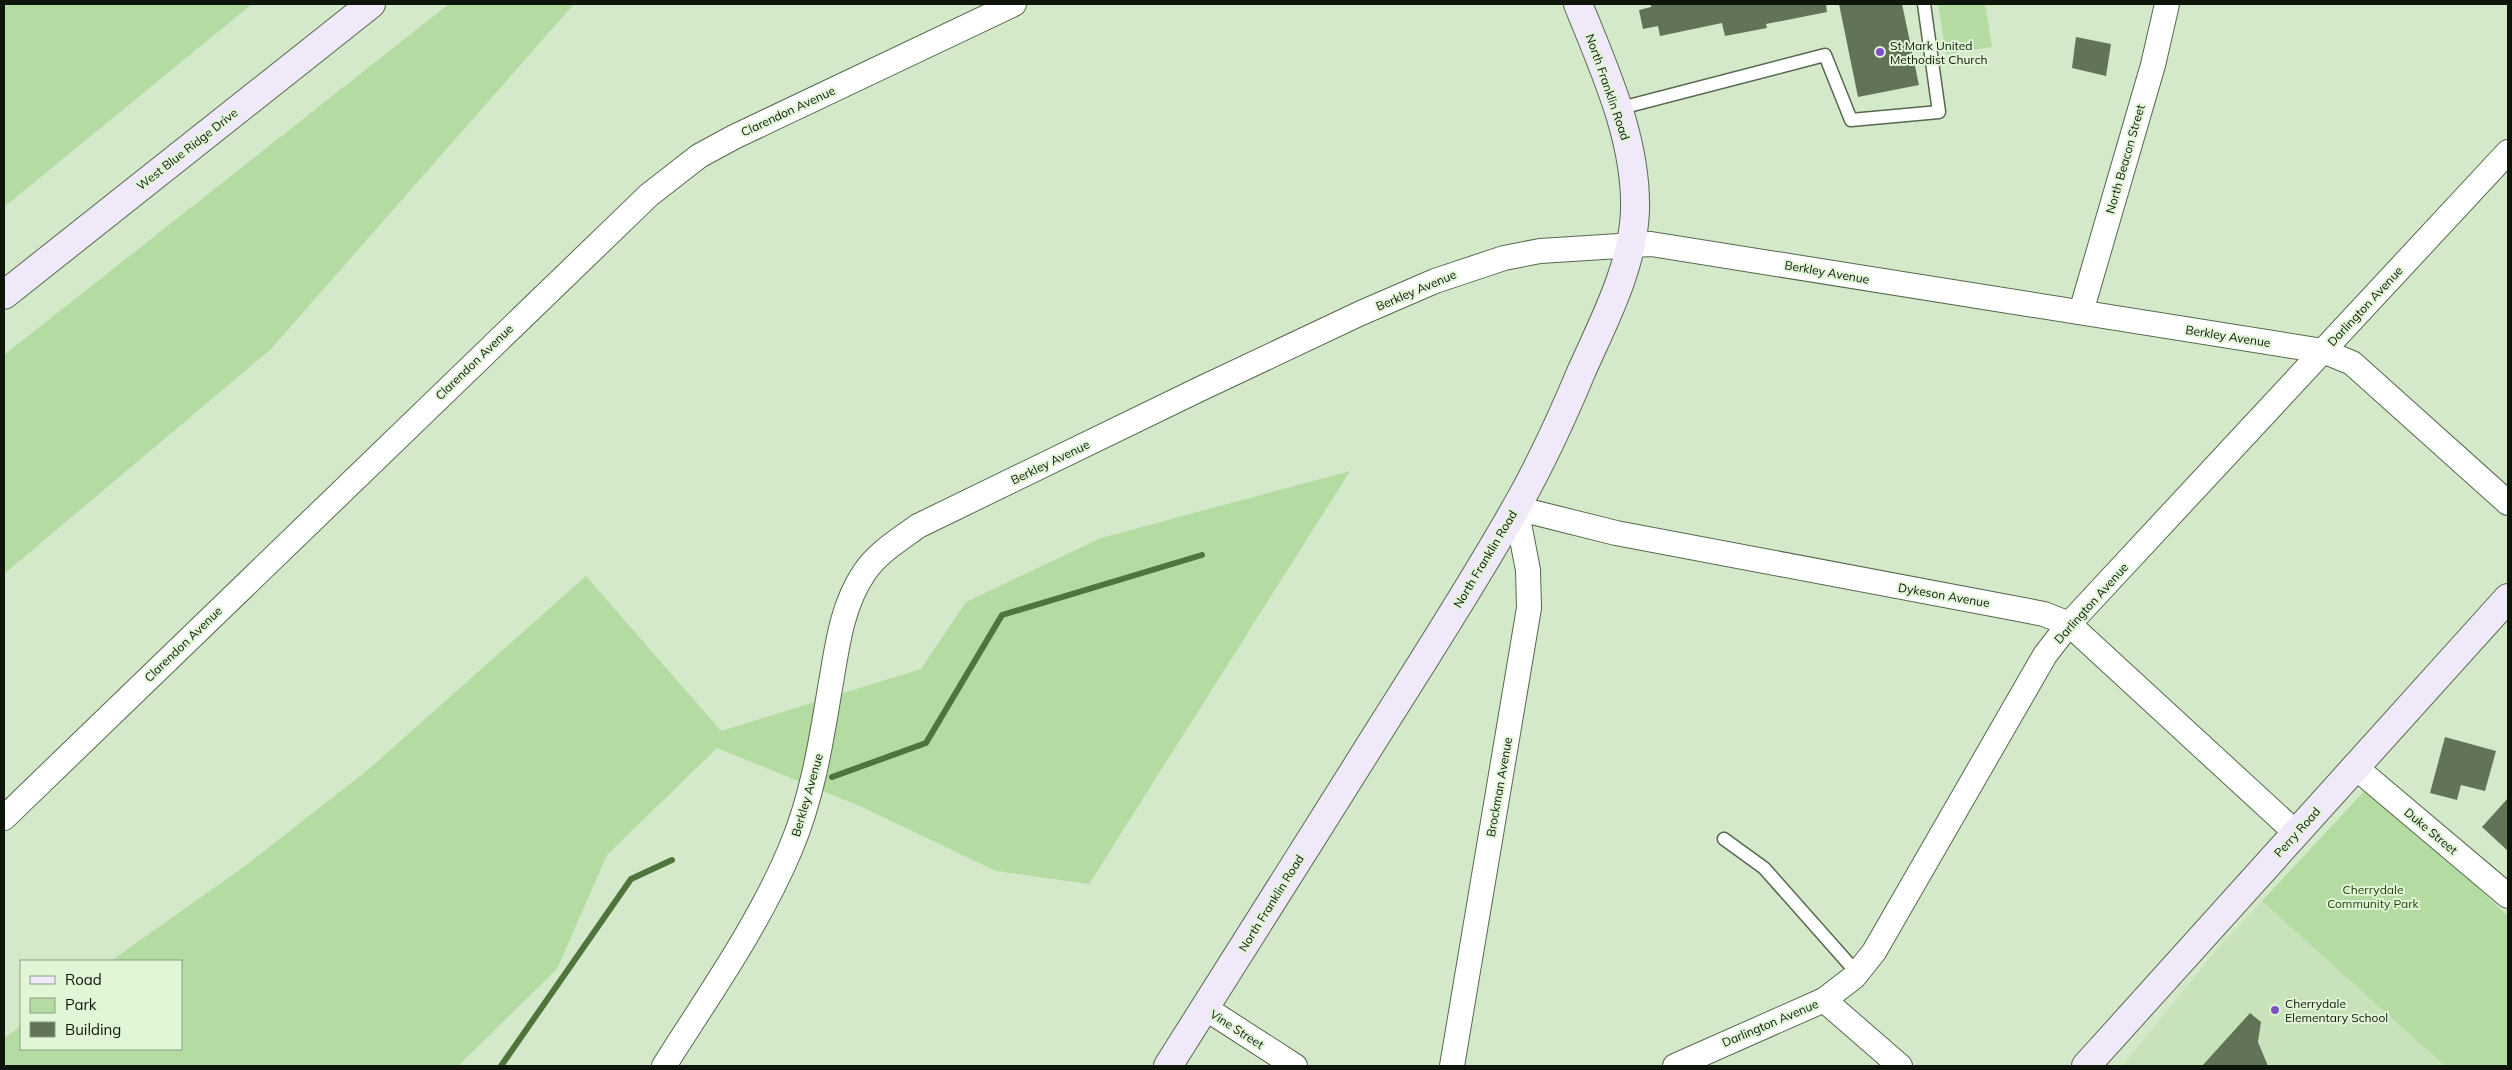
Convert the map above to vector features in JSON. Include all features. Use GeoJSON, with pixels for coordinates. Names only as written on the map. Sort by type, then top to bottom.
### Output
{"type":"FeatureCollection","features":[{"type":"Feature","properties":{"kind":"street","name":"West Blue Ridge Drive"},"geometry":{"type":"LineString","coordinates":[[4,295],[371,4]]}},
{"type":"Feature","properties":{"kind":"street","name":"Clarendon Avenue"},"geometry":{"type":"LineString","coordinates":[[4,818],[648,195],[699,156],[734,137],[1014,4]]}},
{"type":"Feature","properties":{"kind":"street","name":"North Franklin Road"},"geometry":{"type":"LineString","coordinates":[[1168,1066],[1428,653],[1516,508],[1558,425],[1610,306],[1624,268],[1635,213],[1633,175],[1628,144],[1617,109],[1578,4]]}},
{"type":"Feature","properties":{"kind":"street","name":"North Beacon Street"},"geometry":{"type":"LineString","coordinates":[[2081,312],[2153,65],[2167,4]]}},
{"type":"Feature","properties":{"kind":"street","name":"Darlington Avenue"},"geometry":{"type":"LineString","coordinates":[[1675,1066],[1824,1000],[1857,973],[1874,952],[2045,655],[2069,624],[2508,152]]}},
{"type":"Feature","properties":{"kind":"street","name":"Berkley Avenue"},"geometry":{"type":"LineString","coordinates":[[664,1066],[750,928],[773,888],[791,848],[807,801],[819,756],[840,630],[848,603],[865,572],[893,544],[918,526],[1361,313],[1435,281],[1504,258],[1540,251],[1651,244],[2323,351],[2352,363],[2508,502]]}},
{"type":"Feature","properties":{"kind":"street","name":"Dykeson Avenue"},"geometry":{"type":"LineString","coordinates":[[1516,508],[1616,533],[2044,614],[2069,624],[2296,833]]}},
{"type":"Feature","properties":{"kind":"street","name":"Brockman Avenue"},"geometry":{"type":"LineString","coordinates":[[1452,1066],[1528,608],[1528,570],[1516,508]]}},
{"type":"Feature","properties":{"kind":"street","name":"Perry Road"},"geometry":{"type":"LineString","coordinates":[[2086,1066],[2354,766],[2508,598]]}},
{"type":"Feature","properties":{"kind":"street","name":"Duke Street"},"geometry":{"type":"LineString","coordinates":[[2354,766],[2508,896]]}},
{"type":"Feature","properties":{"kind":"street"},"geometry":{"type":"LineString","coordinates":[[1824,1000],[1900,1066]]}},
{"type":"Feature","properties":{"kind":"street","name":"Vine Street"},"geometry":{"type":"LineString","coordinates":[[1205,1008],[1295,1066]]}},
{"type":"Feature","properties":{"kind":"lane"},"geometry":{"type":"LineString","coordinates":[[1617,109],[1825,55],[1851,120],[1939,112],[1924,4]]}},
{"type":"Feature","properties":{"kind":"lane"},"geometry":{"type":"LineString","coordinates":[[1724,839],[1769,874],[1857,973]]}},
{"type":"Feature","properties":{"kind":"shaded area","name":"Cherrydale Elementary School"},"geometry":{"type":"Polygon","coordinates":[[[2262,901],[2445,1066],[2122,1066],[2212,955],[2262,901]]]}},
{"type":"Feature","properties":{"kind":"green space"},"geometry":{"type":"Polygon","coordinates":[[[4,4],[252,4],[4,207],[4,4]]]}},
{"type":"Feature","properties":{"kind":"green space"},"geometry":{"type":"Polygon","coordinates":[[[449,4],[574,4],[270,350],[4,574],[4,355],[449,4]]]}},
{"type":"Feature","properties":{"kind":"green space"},"geometry":{"type":"Polygon","coordinates":[[[1938,4],[1985,4],[1992,47],[1946,54],[1938,4]]]}},
{"type":"Feature","properties":{"kind":"green space"},"geometry":{"type":"Polygon","coordinates":[[[1350,471],[1089,884],[996,871],[862,807],[717,748],[607,855],[557,969],[458,1066],[4,1066],[4,1038],[20,1027],[20,1050],[182,1050],[182,960],[112,960],[249,863],[369,769],[586,576],[721,731],[921,669],[966,602],[1101,538],[1350,471]]]}},
{"type":"Feature","properties":{"kind":"green space","name":"Cherrydale Community Park"},"geometry":{"type":"Polygon","coordinates":[[[2369,786],[2508,916],[2508,1066],[2445,1066],[2262,901],[2369,786]]]}},
{"type":"Feature","properties":{"kind":"building"},"geometry":{"type":"Polygon","coordinates":[[[1651,4],[1826,4],[1827,12],[1766,24],[1767,28],[1725,36],[1722,23],[1660,36],[1658,26],[1643,29],[1639,10],[1651,7],[1651,4]]]}},
{"type":"Feature","properties":{"kind":"building","name":"St Mark United Methodist Church"},"geometry":{"type":"Polygon","coordinates":[[[1839,4],[1902,4],[1919,85],[1858,97],[1839,4]]]}},
{"type":"Feature","properties":{"kind":"building"},"geometry":{"type":"Polygon","coordinates":[[[2076,37],[2111,44],[2106,76],[2072,68],[2076,37]]]}},
{"type":"Feature","properties":{"kind":"building"},"geometry":{"type":"Polygon","coordinates":[[[2445,737],[2496,751],[2485,791],[2461,785],[2457,800],[2430,793],[2445,737]]]}},
{"type":"Feature","properties":{"kind":"building"},"geometry":{"type":"Polygon","coordinates":[[[2508,798],[2508,851],[2482,827],[2508,798]]]}},
{"type":"Feature","properties":{"kind":"building"},"geometry":{"type":"Polygon","coordinates":[[[2250,1013],[2261,1022],[2258,1042],[2268,1066],[2202,1066],[2250,1013]]]}},
{"type":"Feature","properties":{"kind":"waterway"},"geometry":{"type":"LineString","coordinates":[[832,777],[926,743],[1002,615],[1202,555]]}},
{"type":"Feature","properties":{"kind":"waterway"},"geometry":{"type":"LineString","coordinates":[[501,1066],[631,879],[672,860]]}},
{"type":"Feature","properties":{"kind":"place","name":"St Mark United Methodist Church"},"geometry":{"type":"Point","coordinates":[1880,52]}},
{"type":"Feature","properties":{"kind":"place","name":"Cherrydale Elementary School"},"geometry":{"type":"Point","coordinates":[2275,1010]}}]}
